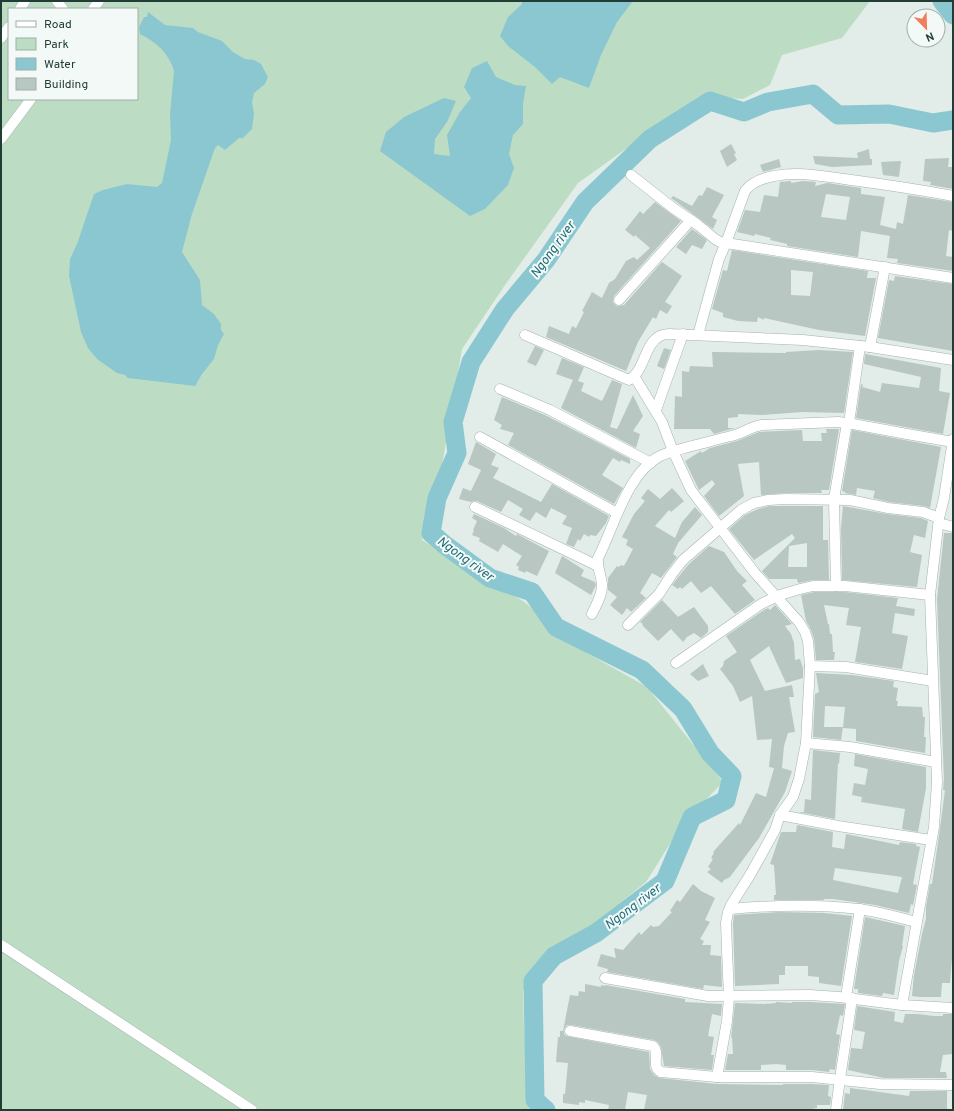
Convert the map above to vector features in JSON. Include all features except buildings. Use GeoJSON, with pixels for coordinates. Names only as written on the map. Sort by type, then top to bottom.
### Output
{"type":"FeatureCollection","features":[{"type":"Feature","properties":{"kind":"street"},"geometry":{"type":"LineString","coordinates":[[1,38],[8,28]]}},
{"type":"Feature","properties":{"kind":"street"},"geometry":{"type":"LineString","coordinates":[[1,139],[30,100]]}},
{"type":"Feature","properties":{"kind":"street"},"geometry":{"type":"LineString","coordinates":[[698,335],[719,259],[745,191],[750,184],[774,176],[797,174],[899,186],[953,196]]}},
{"type":"Feature","properties":{"kind":"street"},"geometry":{"type":"LineString","coordinates":[[631,175],[720,242],[953,278]]}},
{"type":"Feature","properties":{"kind":"street"},"geometry":{"type":"LineString","coordinates":[[619,300],[691,220]]}},
{"type":"Feature","properties":{"kind":"street"},"geometry":{"type":"LineString","coordinates":[[836,586],[834,499],[848,423],[865,346],[885,267]]}},
{"type":"Feature","properties":{"kind":"street"},"geometry":{"type":"LineString","coordinates":[[525,336],[626,380],[629,380],[634,376],[654,340],[660,336],[669,334],[803,340],[865,346],[953,360]]}},
{"type":"Feature","properties":{"kind":"street"},"geometry":{"type":"LineString","coordinates":[[656,410],[683,334]]}},
{"type":"Feature","properties":{"kind":"street"},"geometry":{"type":"LineString","coordinates":[[634,376],[656,410],[691,490],[755,574],[799,622],[808,641],[810,666],[806,743],[796,789],[793,797],[780,814],[775,830],[730,909],[726,923],[730,996],[726,1029],[717,1077]]}},
{"type":"Feature","properties":{"kind":"street"},"geometry":{"type":"LineString","coordinates":[[500,389],[556,413],[651,463]]}},
{"type":"Feature","properties":{"kind":"street"},"geometry":{"type":"LineString","coordinates":[[592,614],[602,589],[598,558],[617,513],[634,482],[651,463],[660,456],[673,451],[732,436],[750,428],[762,425],[838,422],[952,447]]}},
{"type":"Feature","properties":{"kind":"street"},"geometry":{"type":"LineString","coordinates":[[480,437],[617,513]]}},
{"type":"Feature","properties":{"kind":"street"},"geometry":{"type":"LineString","coordinates":[[902,1005],[931,840],[936,801],[930,595],[939,520],[953,439]]}},
{"type":"Feature","properties":{"kind":"street"},"geometry":{"type":"LineString","coordinates":[[628,625],[659,594],[683,560],[741,510],[754,503],[780,499],[850,500],[888,508],[913,510],[953,527]]}},
{"type":"Feature","properties":{"kind":"street"},"geometry":{"type":"LineString","coordinates":[[475,507],[598,566]]}},
{"type":"Feature","properties":{"kind":"street"},"geometry":{"type":"LineString","coordinates":[[676,663],[756,607],[775,597],[813,586],[836,586],[930,595]]}},
{"type":"Feature","properties":{"kind":"street"},"geometry":{"type":"LineString","coordinates":[[810,666],[846,667],[933,681]]}},
{"type":"Feature","properties":{"kind":"street"},"geometry":{"type":"LineString","coordinates":[[806,743],[850,747],[936,762]]}},
{"type":"Feature","properties":{"kind":"street"},"geometry":{"type":"LineString","coordinates":[[780,814],[838,826],[931,840]]}},
{"type":"Feature","properties":{"kind":"street"},"geometry":{"type":"LineString","coordinates":[[730,909],[824,906],[860,909],[888,914],[916,922]]}},
{"type":"Feature","properties":{"kind":"street"},"geometry":{"type":"LineString","coordinates":[[836,1110],[839,1080],[847,1043],[849,998],[860,909]]}},
{"type":"Feature","properties":{"kind":"street"},"geometry":{"type":"LineString","coordinates":[[1,945],[252,1110]]}},
{"type":"Feature","properties":{"kind":"street"},"geometry":{"type":"LineString","coordinates":[[605,978],[708,996],[810,995],[849,998],[902,1005],[953,1008]]}},
{"type":"Feature","properties":{"kind":"street"},"geometry":{"type":"LineString","coordinates":[[570,1031],[652,1046],[656,1050],[657,1070],[661,1072],[717,1077],[812,1077],[880,1084],[953,1084]]}},
{"type":"Feature","properties":{"kind":"green space"},"geometry":{"type":"Polygon","coordinates":[[[1,1],[870,1],[842,38],[782,55],[770,85],[743,99],[700,96],[578,183],[505,285],[462,349],[443,460],[422,540],[523,601],[587,653],[647,687],[723,782],[683,823],[646,882],[593,925],[535,964],[523,991],[524,1028],[531,1110],[1,1110],[1,1]]]}},
{"type":"Feature","properties":{"kind":"water"},"geometry":{"type":"Polygon","coordinates":[[[522,1],[633,1],[617,22],[601,55],[589,88],[560,77],[552,84],[535,67],[508,46],[500,36],[508,17],[522,4],[522,1]]]}},
{"type":"Feature","properties":{"kind":"water"},"geometry":{"type":"Polygon","coordinates":[[[148,12],[165,25],[193,28],[198,32],[222,41],[233,52],[245,59],[254,60],[261,64],[268,77],[265,84],[254,93],[252,102],[254,114],[252,129],[243,138],[239,138],[225,150],[218,145],[215,148],[192,214],[182,252],[200,280],[202,305],[214,314],[221,324],[221,330],[224,334],[218,345],[214,359],[195,386],[128,378],[125,375],[117,373],[97,359],[88,348],[81,332],[69,276],[70,259],[77,244],[94,194],[103,190],[127,184],[157,187],[162,183],[171,140],[170,114],[174,71],[165,53],[156,44],[140,34],[139,27],[144,17],[147,17],[148,12]]]}},
{"type":"Feature","properties":{"kind":"water"},"geometry":{"type":"Polygon","coordinates":[[[487,61],[496,77],[515,85],[526,86],[523,104],[523,124],[513,135],[509,154],[514,168],[508,185],[485,209],[470,216],[380,151],[386,132],[404,117],[444,98],[456,101],[447,122],[435,139],[434,154],[450,156],[447,135],[460,112],[471,98],[464,87],[472,68],[487,61]]]}},
{"type":"Feature","properties":{"kind":"waterway","name":"Ngong river"},"geometry":{"type":"LineString","coordinates":[[942,1],[953,15]]}},
{"type":"Feature","properties":{"kind":"waterway","name":"Ngong river"},"geometry":{"type":"LineString","coordinates":[[546,1110],[535,1100],[533,981],[554,956],[596,933],[665,881],[692,817],[726,800],[732,776],[710,753],[683,709],[642,670],[556,627],[532,592],[490,578],[431,533],[437,498],[457,453],[453,422],[471,362],[505,309],[546,260],[585,202],[650,139],[710,101],[744,112],[768,102],[813,94],[838,115],[889,114],[933,123],[953,120]]}}]}
